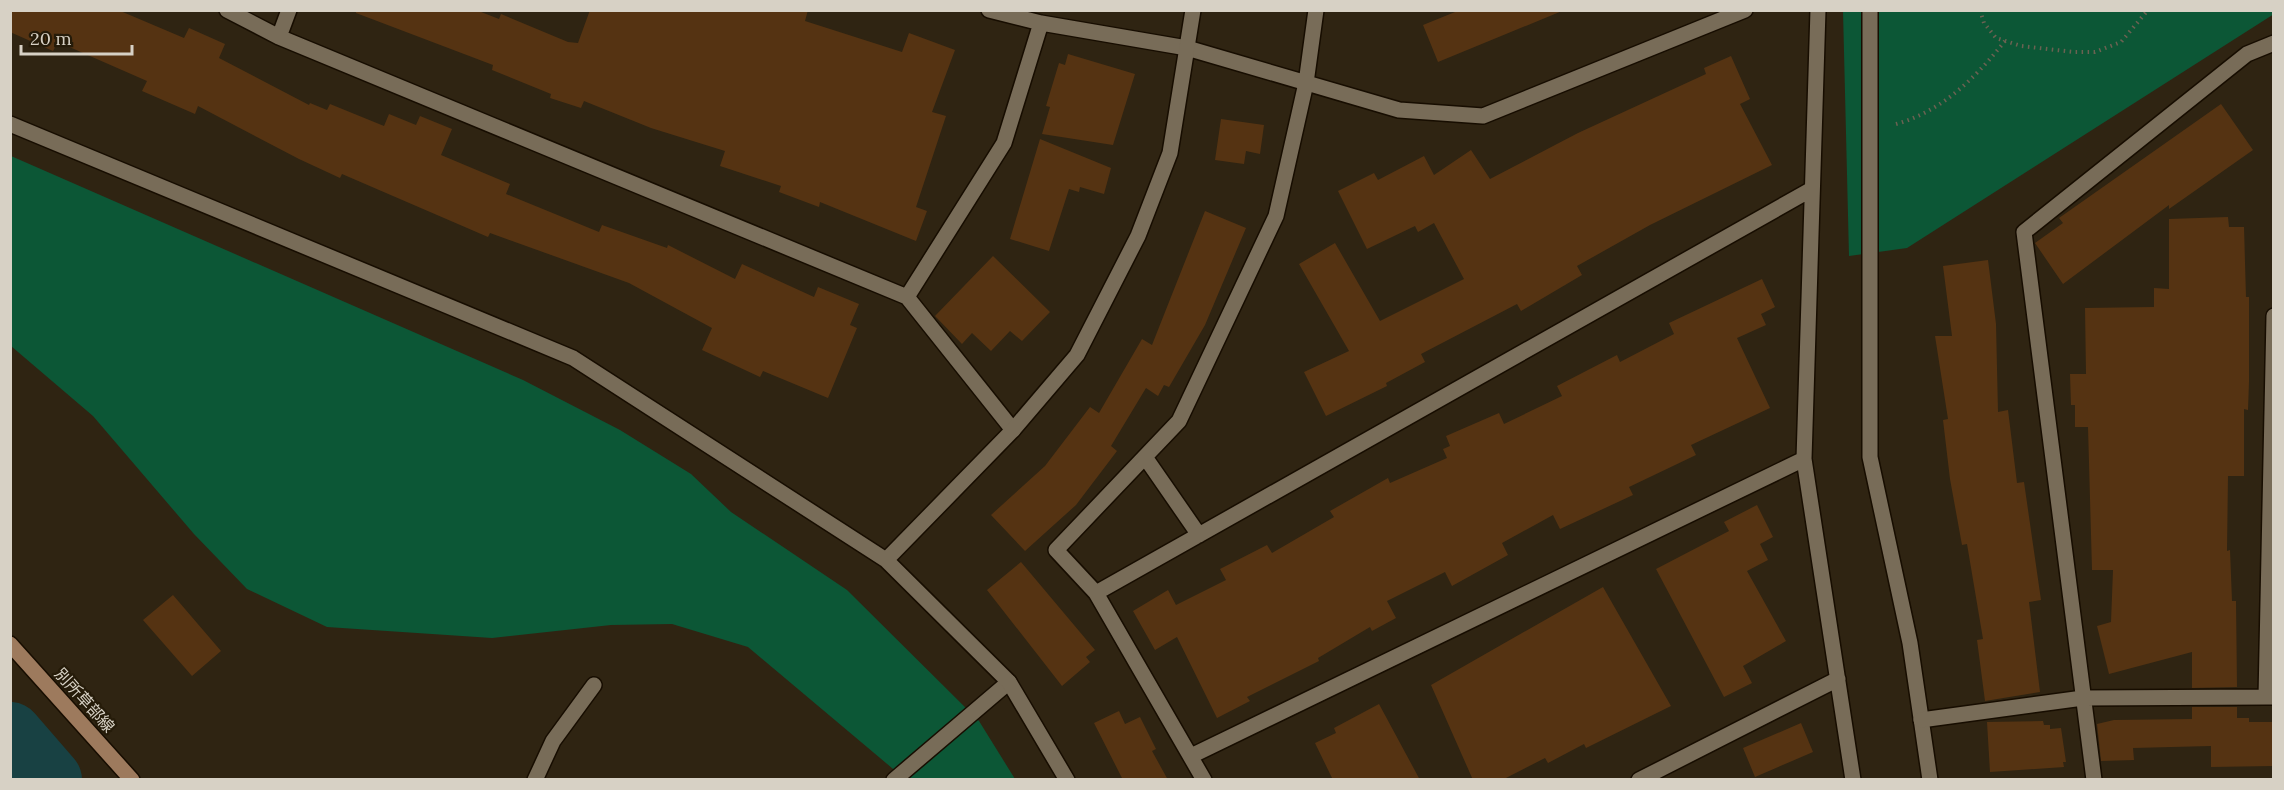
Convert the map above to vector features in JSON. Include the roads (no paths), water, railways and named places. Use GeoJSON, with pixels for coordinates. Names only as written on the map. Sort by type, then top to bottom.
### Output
{"type":"FeatureCollection","features":[{"type":"Feature","properties":{"kind":"main road","name":"別所草部線"},"geometry":{"type":"LineString","coordinates":[[10,644],[132,780]]}},
{"type":"Feature","properties":{"kind":"street"},"geometry":{"type":"LineString","coordinates":[[227,10],[279,37],[907,297],[1014,430]]}},
{"type":"Feature","properties":{"kind":"street"},"geometry":{"type":"LineString","coordinates":[[279,37],[289,10]]}},
{"type":"Feature","properties":{"kind":"street"},"geometry":{"type":"LineString","coordinates":[[990,10],[1041,23],[1187,48],[1398,111],[1483,116],[1745,10]]}},
{"type":"Feature","properties":{"kind":"street"},"geometry":{"type":"LineString","coordinates":[[886,560],[1014,430],[1077,355],[1138,236],[1170,153],[1192,10]]}},
{"type":"Feature","properties":{"kind":"street"},"geometry":{"type":"LineString","coordinates":[[1204,780],[1096,593],[1056,550],[1179,421],[1276,216],[1306,83],[1316,10]]}},
{"type":"Feature","properties":{"kind":"street"},"geometry":{"type":"LineString","coordinates":[[1818,10],[1804,459],[1853,780]]}},
{"type":"Feature","properties":{"kind":"street"},"geometry":{"type":"LineString","coordinates":[[1870,10],[1870,457],[1910,643],[1930,780]]}},
{"type":"Feature","properties":{"kind":"street"},"geometry":{"type":"LineString","coordinates":[[907,297],[1004,143],[1041,23]]}},
{"type":"Feature","properties":{"kind":"street"},"geometry":{"type":"LineString","coordinates":[[2094,780],[2024,232],[2247,54],[2274,44]]}},
{"type":"Feature","properties":{"kind":"street"},"geometry":{"type":"LineString","coordinates":[[10,124],[573,358],[886,560],[1009,682],[1067,780]]}},
{"type":"Feature","properties":{"kind":"street"},"geometry":{"type":"LineString","coordinates":[[1096,593],[1812,189]]}},
{"type":"Feature","properties":{"kind":"street"},"geometry":{"type":"LineString","coordinates":[[1921,720],[2084,698],[2270,697],[2274,316]]}},
{"type":"Feature","properties":{"kind":"street"},"geometry":{"type":"LineString","coordinates":[[1145,457],[1199,535]]}},
{"type":"Feature","properties":{"kind":"street"},"geometry":{"type":"LineString","coordinates":[[1191,756],[1804,459]]}},
{"type":"Feature","properties":{"kind":"street"},"geometry":{"type":"LineString","coordinates":[[1639,780],[1838,679]]}},
{"type":"Feature","properties":{"kind":"street"},"geometry":{"type":"LineString","coordinates":[[894,780],[1009,682]]}},
{"type":"Feature","properties":{"kind":"street"},"geometry":{"type":"LineString","coordinates":[[535,780],[554,741],[594,685]]}},
{"type":"Feature","properties":{"kind":"waterway"},"geometry":{"type":"LineString","coordinates":[[10,735],[49,780]]}}]}
